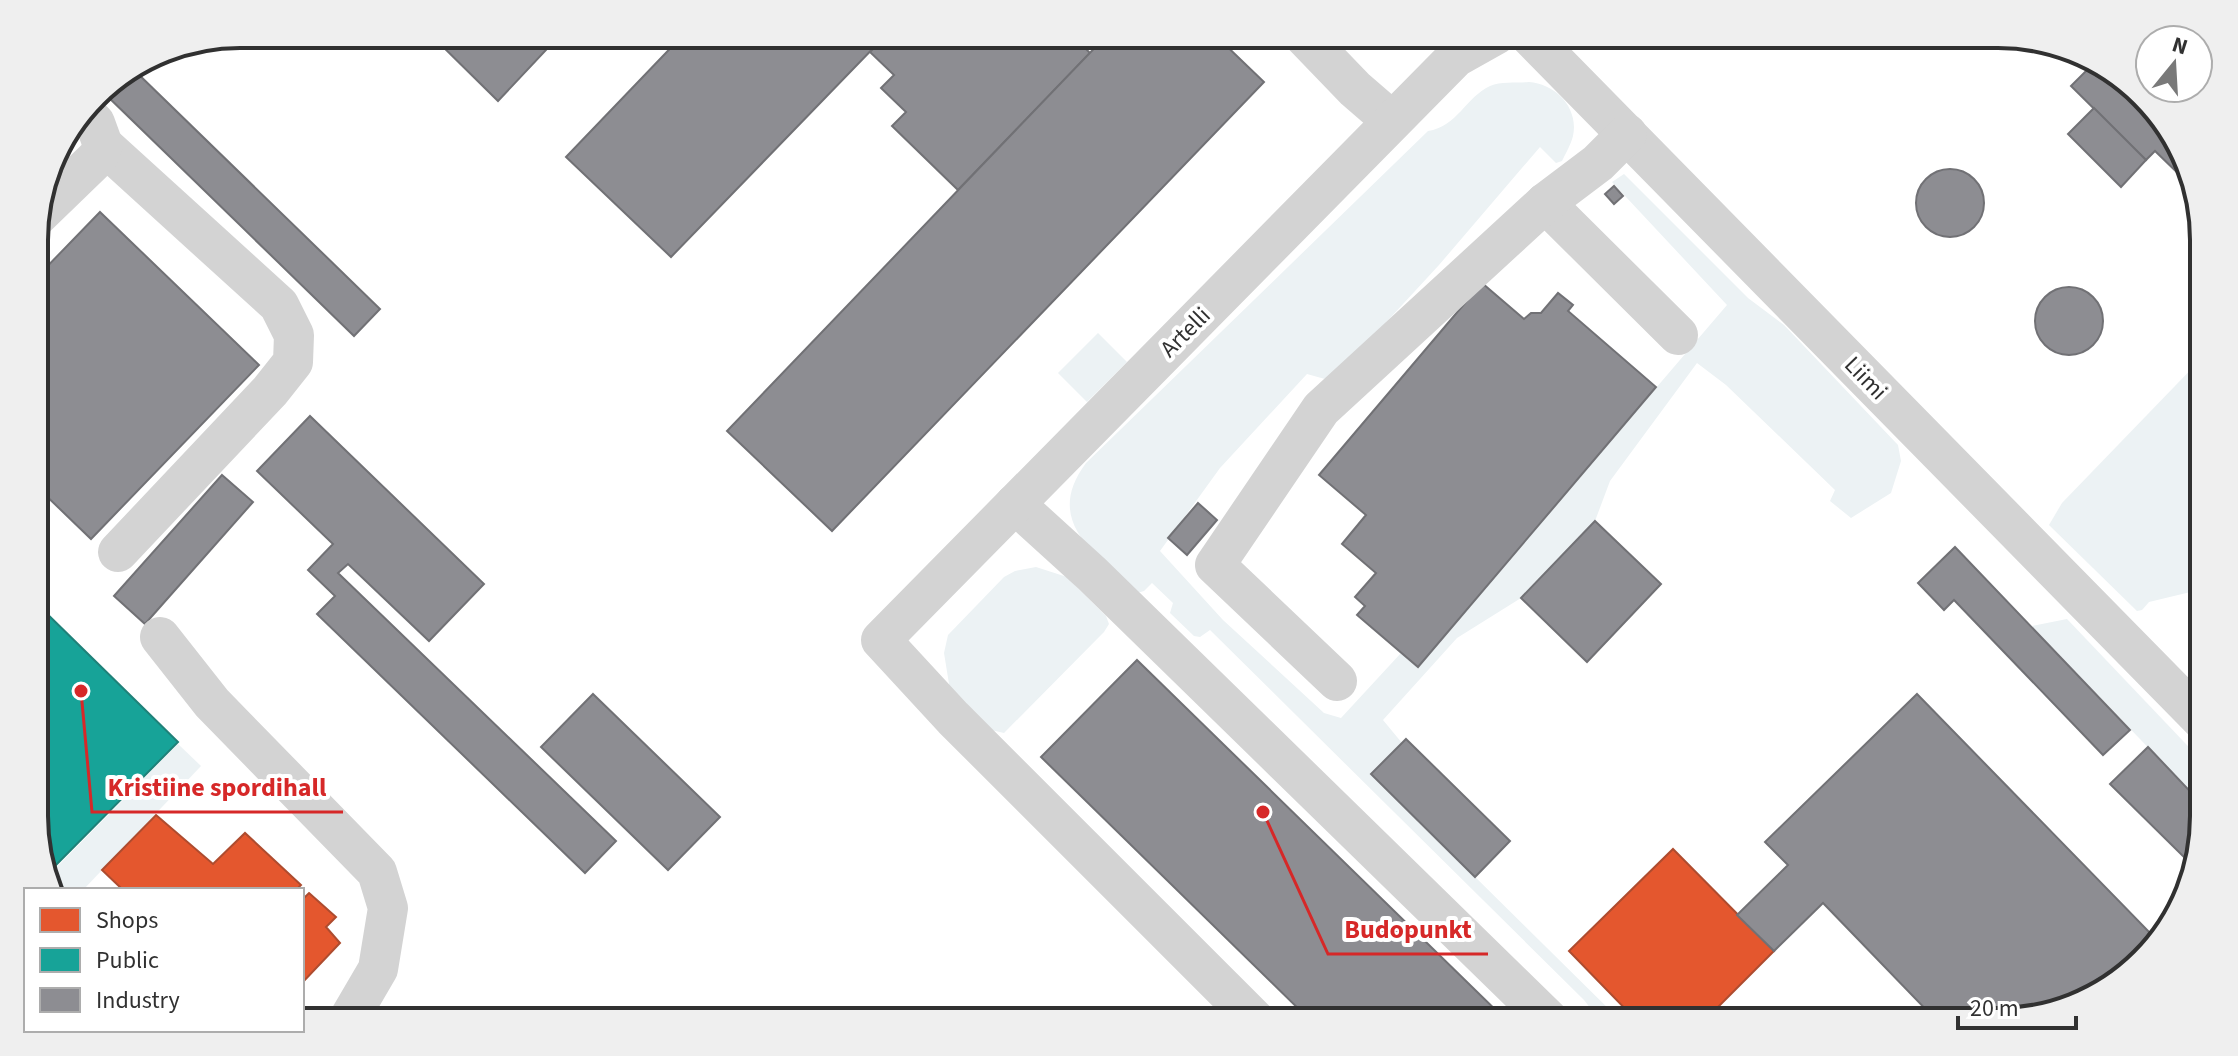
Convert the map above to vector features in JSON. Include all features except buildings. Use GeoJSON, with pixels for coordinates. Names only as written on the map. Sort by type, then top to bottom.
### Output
{"type":"FeatureCollection","features":[{"type":"Feature","properties":{"kind":"street"},"geometry":{"type":"LineString","coordinates":[[1315,48],[1392,121]]}},
{"type":"Feature","properties":{"kind":"street","name":"Artelli"},"geometry":{"type":"LineString","coordinates":[[1243,1008],[953,718],[881,640],[1392,121],[1456,57],[1472,48]]}},
{"type":"Feature","properties":{"kind":"street","name":"Liimi"},"geometry":{"type":"LineString","coordinates":[[1542,48],[2190,692]]}},
{"type":"Feature","properties":{"kind":"street"},"geometry":{"type":"LineString","coordinates":[[53,201],[98,157],[93,128]]}},
{"type":"Feature","properties":{"kind":"street"},"geometry":{"type":"LineString","coordinates":[[93,128],[279,305],[294,335],[293,362],[278,381],[118,552]]}},
{"type":"Feature","properties":{"kind":"street"},"geometry":{"type":"LineString","coordinates":[[1337,681],[1215,565],[1321,409],[1545,203],[1598,163],[1627,134]]}},
{"type":"Feature","properties":{"kind":"street"},"geometry":{"type":"LineString","coordinates":[[1545,203],[1678,335]]}},
{"type":"Feature","properties":{"kind":"street"},"geometry":{"type":"LineString","coordinates":[[1015,504],[1092,574],[1537,1008]]}},
{"type":"Feature","properties":{"kind":"street"},"geometry":{"type":"LineString","coordinates":[[160,637],[212,703],[377,872],[388,908],[378,969],[355,1008]]}},
{"type":"Feature","properties":{"kind":"shaded area"},"geometry":{"type":"Polygon","coordinates":[[[1529,82],[1548,87],[1569,107],[1573,136],[1562,161],[1556,163],[1540,147],[1439,265],[1332,381],[1307,374],[1220,468],[1160,551],[1223,620],[1324,713],[1341,718],[1401,653],[1418,666],[1727,305],[1612,182],[1624,174],[1748,298],[1784,325],[1898,445],[1901,461],[1891,493],[1851,518],[1830,501],[1835,490],[1726,385],[1697,363],[1610,481],[1595,521],[1521,598],[1457,638],[1383,720],[1402,743],[1372,775],[1608,1008],[1590,1008],[1210,630],[1200,637],[1194,636],[1170,613],[1173,603],[1152,583],[1137,593],[1106,565],[1080,536],[1072,520],[1070,503],[1074,484],[1086,463],[1428,131],[1447,124],[1482,91],[1504,83],[1529,82]]]}},
{"type":"Feature","properties":{"kind":"shaded area"},"geometry":{"type":"Polygon","coordinates":[[[1098,333],[1127,362],[1087,402],[1058,373],[1098,333]]]}},
{"type":"Feature","properties":{"kind":"shaded area"},"geometry":{"type":"Polygon","coordinates":[[[2190,370],[2190,592],[2149,602],[2137,611],[2049,525],[2062,503],[2190,370]]]}},
{"type":"Feature","properties":{"kind":"shaded area"},"geometry":{"type":"Polygon","coordinates":[[[1036,567],[1067,577],[1106,616],[1109,624],[1004,733],[987,729],[950,690],[944,653],[948,635],[1004,577],[1015,571],[1036,567]]]}},
{"type":"Feature","properties":{"kind":"shaded area"},"geometry":{"type":"Polygon","coordinates":[[[2067,619],[2190,748],[2190,791],[2032,626],[2067,619]]]}},
{"type":"Feature","properties":{"kind":"shaded area"},"geometry":{"type":"Polygon","coordinates":[[[178,744],[201,766],[85,888],[63,888],[56,868],[178,744]]]}},
{"type":"Feature","properties":{"kind":"place","name":"Kristiine spordihall"},"geometry":{"type":"Point","coordinates":[81,691]}},
{"type":"Feature","properties":{"kind":"place","name":"Budopunkt"},"geometry":{"type":"Point","coordinates":[1263,812]}}]}
